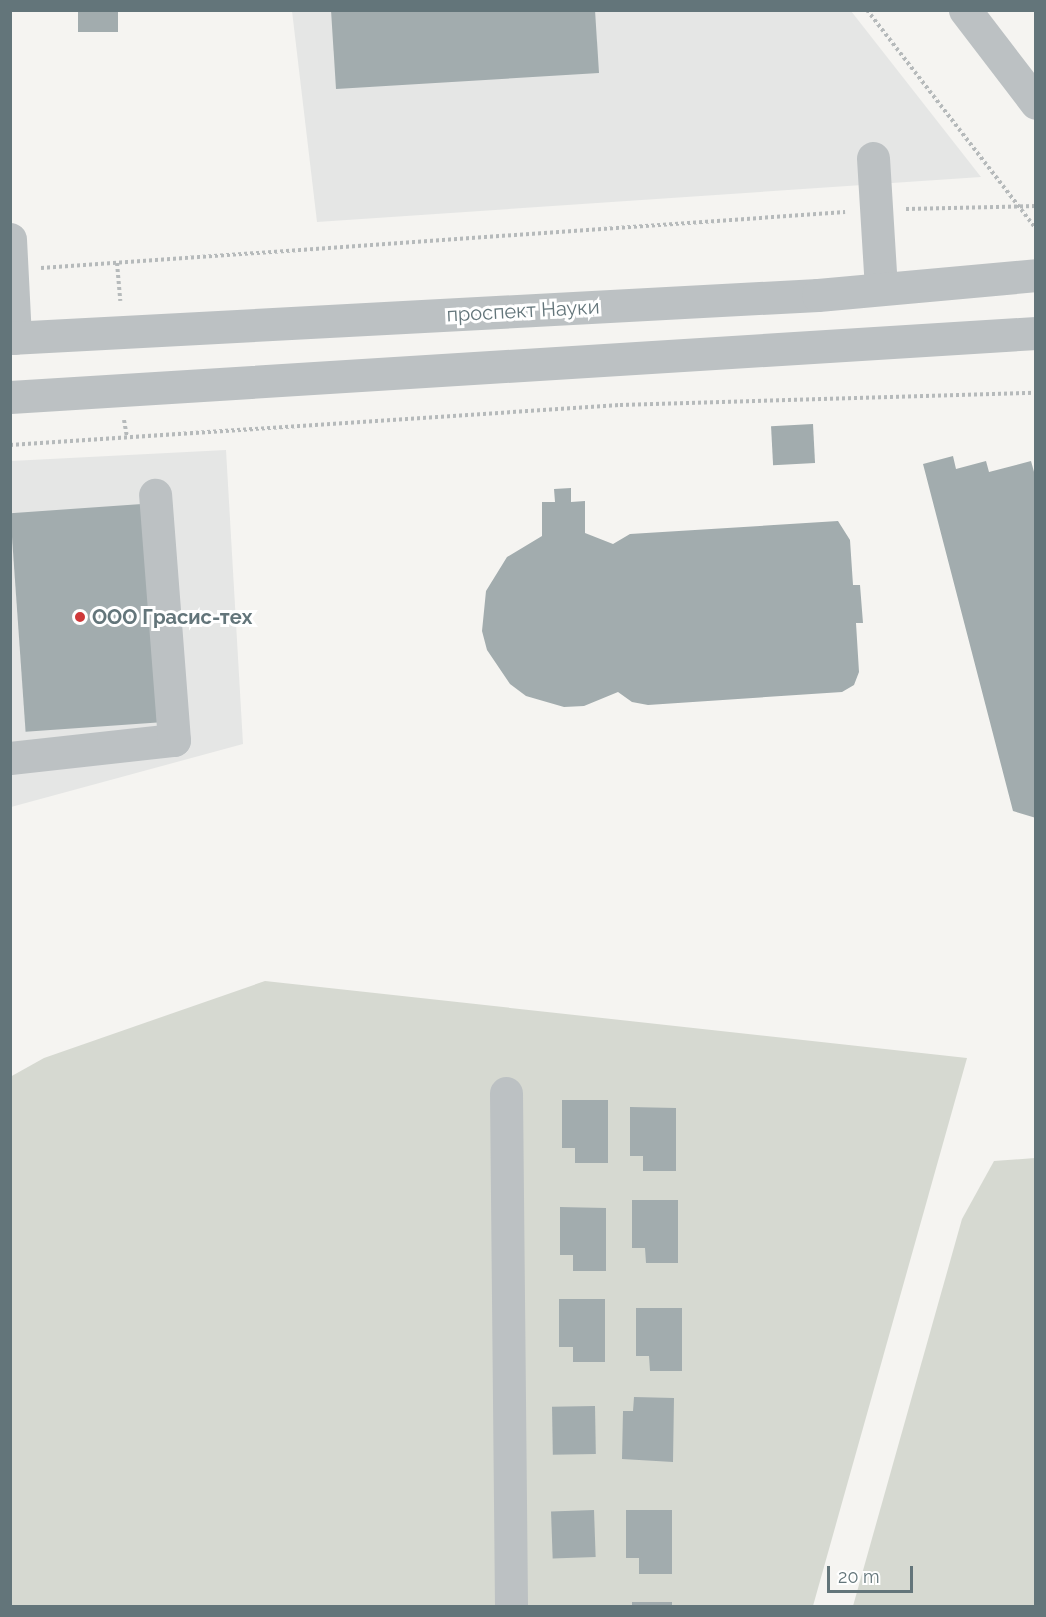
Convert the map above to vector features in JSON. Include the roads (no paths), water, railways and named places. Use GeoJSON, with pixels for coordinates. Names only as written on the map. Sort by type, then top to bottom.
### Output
{"type":"FeatureCollection","features":[{"type":"Feature","properties":{"kind":"street"},"geometry":{"type":"LineString","coordinates":[[965,10],[1035,103]]}},
{"type":"Feature","properties":{"kind":"street"},"geometry":{"type":"LineString","coordinates":[[873,158],[881,290]]}},
{"type":"Feature","properties":{"kind":"street"},"geometry":{"type":"LineString","coordinates":[[11,254],[13,338]]}},
{"type":"Feature","properties":{"kind":"street","name":"проспект Науки"},"geometry":{"type":"LineString","coordinates":[[13,338],[881,290],[1035,275]]}},
{"type":"Feature","properties":{"kind":"street"},"geometry":{"type":"LineString","coordinates":[[10,397],[1035,333]]}},
{"type":"Feature","properties":{"kind":"street"},"geometry":{"type":"LineString","coordinates":[[10,758],[174,740],[155,495]]}},
{"type":"Feature","properties":{"kind":"street"},"geometry":{"type":"LineString","coordinates":[[506,1093],[511,1606]]}},
{"type":"Feature","properties":{"kind":"place","name":"ООО Грасис-тех"},"geometry":{"type":"Point","coordinates":[80,617]}}]}
